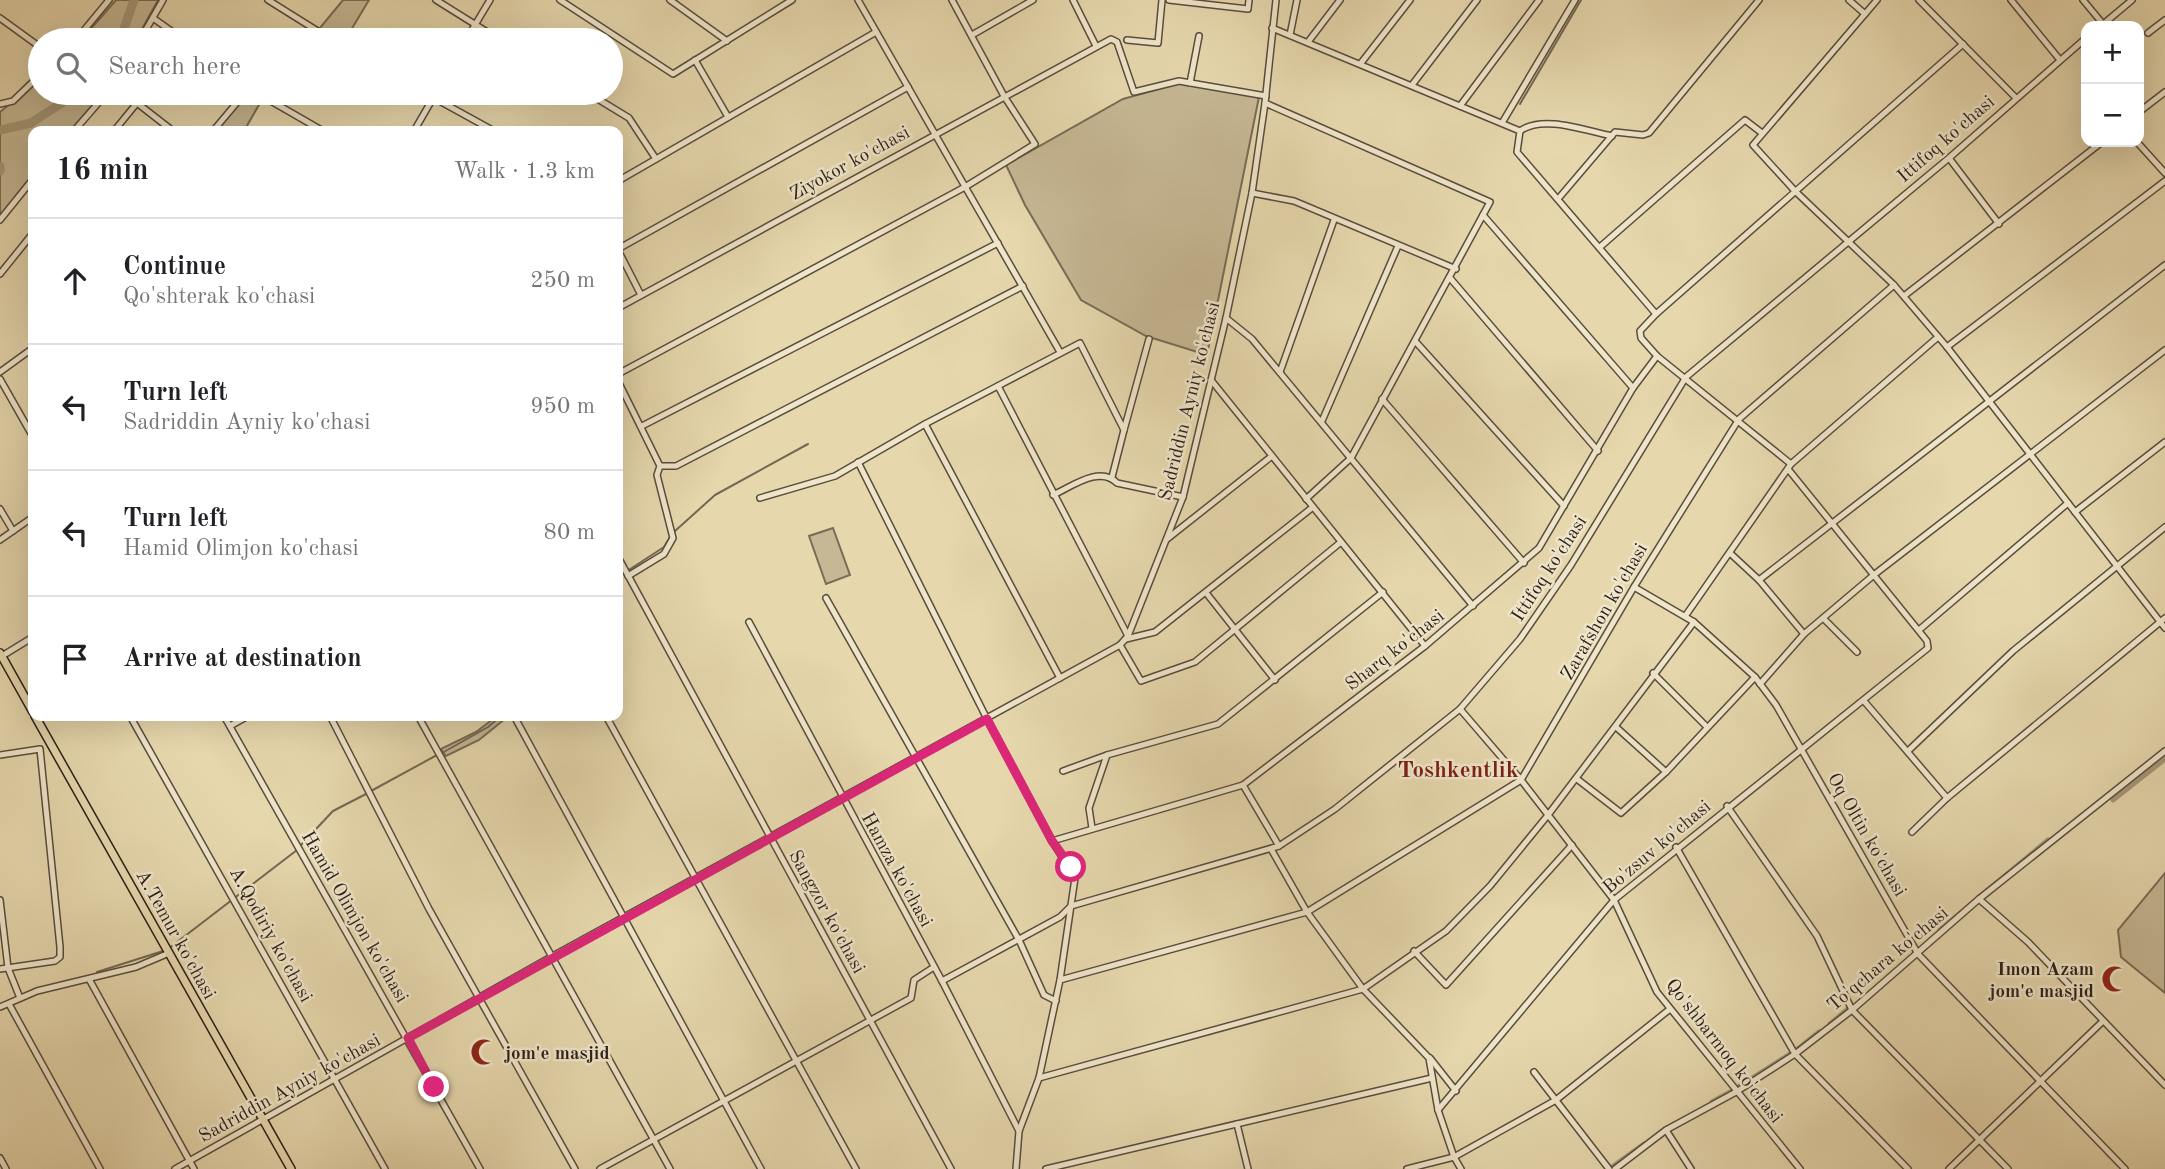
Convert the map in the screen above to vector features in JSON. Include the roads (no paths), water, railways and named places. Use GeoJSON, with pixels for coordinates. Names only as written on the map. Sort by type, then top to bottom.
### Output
{"type":"FeatureCollection","features":[{"type":"Feature","properties":{"kind":"main road","name":"A.Temur ko'chasi"},"geometry":{"type":"LineString","coordinates":[[1,655],[28,703]]}},
{"type":"Feature","properties":{"kind":"main road","name":"A.Temur ko'chasi"},"geometry":{"type":"LineString","coordinates":[[38,721],[291,1169]]}},
{"type":"Feature","properties":{"kind":"street"},"geometry":{"type":"LineString","coordinates":[[86,28],[109,0]]}},
{"type":"Feature","properties":{"kind":"street"},"geometry":{"type":"LineString","coordinates":[[147,28],[163,0]]}},
{"type":"Feature","properties":{"kind":"street"},"geometry":{"type":"LineString","coordinates":[[268,0],[313,28]]}},
{"type":"Feature","properties":{"kind":"street"},"geometry":{"type":"LineString","coordinates":[[436,0],[480,28]]}},
{"type":"Feature","properties":{"kind":"street"},"geometry":{"type":"LineString","coordinates":[[473,28],[489,0]]}},
{"type":"Feature","properties":{"kind":"street"},"geometry":{"type":"LineString","coordinates":[[560,0],[603,28]]}},
{"type":"Feature","properties":{"kind":"street"},"geometry":{"type":"LineString","coordinates":[[670,0],[727,41]]}},
{"type":"Feature","properties":{"kind":"street"},"geometry":{"type":"LineString","coordinates":[[776,0],[783,6]]}},
{"type":"Feature","properties":{"kind":"street"},"geometry":{"type":"LineString","coordinates":[[623,41],[673,74],[792,0]]}},
{"type":"Feature","properties":{"kind":"street"},"geometry":{"type":"LineString","coordinates":[[858,0],[1060,352]]}},
{"type":"Feature","properties":{"kind":"street"},"geometry":{"type":"LineString","coordinates":[[623,371],[965,187],[1035,145],[1004,96],[952,0]]}},
{"type":"Feature","properties":{"kind":"street"},"geometry":{"type":"LineString","coordinates":[[972,35],[1033,0]]}},
{"type":"Feature","properties":{"kind":"street"},"geometry":{"type":"LineString","coordinates":[[1073,0],[1096,46],[1111,39],[1116,42],[1134,92],[1179,81],[1266,96]]}},
{"type":"Feature","properties":{"kind":"street"},"geometry":{"type":"LineString","coordinates":[[1127,40],[1158,43],[1162,0]]}},
{"type":"Feature","properties":{"kind":"street"},"geometry":{"type":"LineString","coordinates":[[1170,0],[1248,9],[1249,0]]}},
{"type":"Feature","properties":{"kind":"street","name":"Sadriddin Ayniy ko'chasi"},"geometry":{"type":"LineString","coordinates":[[175,1169],[551,957],[1121,645],[1127,637],[1183,497],[1226,318],[1252,192],[1276,0]]}},
{"type":"Feature","properties":{"kind":"street"},"geometry":{"type":"LineString","coordinates":[[1290,35],[1297,0]]}},
{"type":"Feature","properties":{"kind":"street"},"geometry":{"type":"LineString","coordinates":[[1308,42],[1340,0]]}},
{"type":"Feature","properties":{"kind":"street"},"geometry":{"type":"LineString","coordinates":[[1361,63],[1410,0]]}},
{"type":"Feature","properties":{"kind":"street"},"geometry":{"type":"LineString","coordinates":[[1412,85],[1477,0]]}},
{"type":"Feature","properties":{"kind":"street"},"geometry":{"type":"LineString","coordinates":[[1460,106],[1539,0]]}},
{"type":"Feature","properties":{"kind":"street"},"geometry":{"type":"LineString","coordinates":[[1502,123],[1575,0]]}},
{"type":"Feature","properties":{"kind":"street"},"geometry":{"type":"LineString","coordinates":[[1558,199],[1617,131],[1647,135],[1759,0]]}},
{"type":"Feature","properties":{"kind":"street"},"geometry":{"type":"LineString","coordinates":[[1849,0],[1865,14]]}},
{"type":"Feature","properties":{"kind":"street"},"geometry":{"type":"LineString","coordinates":[[1877,0],[1753,145],[1795,191],[1849,239],[1904,296],[1947,347],[2116,565],[2163,620],[2165,628]]}},
{"type":"Feature","properties":{"kind":"street"},"geometry":{"type":"LineString","coordinates":[[1919,0],[2016,98]]}},
{"type":"Feature","properties":{"kind":"street"},"geometry":{"type":"LineString","coordinates":[[2011,0],[2060,60]]}},
{"type":"Feature","properties":{"kind":"street"},"geometry":{"type":"LineString","coordinates":[[2082,0],[2099,21]]}},
{"type":"Feature","properties":{"kind":"street"},"geometry":{"type":"LineString","coordinates":[[2107,21],[2132,0]]}},
{"type":"Feature","properties":{"kind":"street"},"geometry":{"type":"LineString","coordinates":[[0,18],[28,38]]}},
{"type":"Feature","properties":{"kind":"street"},"geometry":{"type":"LineString","coordinates":[[153,18],[167,28]]}},
{"type":"Feature","properties":{"kind":"street"},"geometry":{"type":"LineString","coordinates":[[2148,33],[2165,20]]}},
{"type":"Feature","properties":{"kind":"street"},"geometry":{"type":"LineString","coordinates":[[1272,28],[1520,131]]}},
{"type":"Feature","properties":{"kind":"street"},"geometry":{"type":"LineString","coordinates":[[623,178],[876,32]]}},
{"type":"Feature","properties":{"kind":"street"},"geometry":{"type":"LineString","coordinates":[[1190,83],[1199,36]]}},
{"type":"Feature","properties":{"kind":"street","name":"Ittifoq ko'chasi"},"geometry":{"type":"LineString","coordinates":[[942,981],[1060,917],[1071,906],[1279,846],[1335,809],[1460,709],[1520,639],[1571,565],[1686,377],[1949,158],[2081,42]]}},
{"type":"Feature","properties":{"kind":"street"},"geometry":{"type":"LineString","coordinates":[[1963,44],[1656,314],[1640,335],[1657,356],[1739,419],[1789,466],[1919,630],[2068,503]]}},
{"type":"Feature","properties":{"kind":"street","name":"Ziyokor ko'chasi"},"geometry":{"type":"LineString","coordinates":[[623,304],[1096,46]]}},
{"type":"Feature","properties":{"kind":"street"},"geometry":{"type":"LineString","coordinates":[[695,60],[728,117]]}},
{"type":"Feature","properties":{"kind":"street"},"geometry":{"type":"LineString","coordinates":[[0,104],[13,101],[28,87]]}},
{"type":"Feature","properties":{"kind":"street"},"geometry":{"type":"LineString","coordinates":[[623,247],[908,87]]}},
{"type":"Feature","properties":{"kind":"street"},"geometry":{"type":"LineString","coordinates":[[2144,109],[2165,92]]}},
{"type":"Feature","properties":{"kind":"street"},"geometry":{"type":"LineString","coordinates":[[1265,103],[1490,202],[1351,458],[1306,499]]}},
{"type":"Feature","properties":{"kind":"street"},"geometry":{"type":"LineString","coordinates":[[78,126],[97,105]]}},
{"type":"Feature","properties":{"kind":"street"},"geometry":{"type":"LineString","coordinates":[[118,126],[135,105]]}},
{"type":"Feature","properties":{"kind":"street"},"geometry":{"type":"LineString","coordinates":[[140,105],[167,126]]}},
{"type":"Feature","properties":{"kind":"street"},"geometry":{"type":"LineString","coordinates":[[217,126],[234,105]]}},
{"type":"Feature","properties":{"kind":"street"},"geometry":{"type":"LineString","coordinates":[[278,105],[314,126]]}},
{"type":"Feature","properties":{"kind":"street"},"geometry":{"type":"LineString","coordinates":[[417,126],[429,105]]}},
{"type":"Feature","properties":{"kind":"street"},"geometry":{"type":"LineString","coordinates":[[451,105],[486,126]]}},
{"type":"Feature","properties":{"kind":"street"},"geometry":{"type":"LineString","coordinates":[[608,105],[629,118],[656,159]]}},
{"type":"Feature","properties":{"kind":"street"},"geometry":{"type":"LineString","coordinates":[[1600,247],[1745,120],[1762,133]]}},
{"type":"Feature","properties":{"kind":"street"},"geometry":{"type":"LineString","coordinates":[[1612,136],[1542,123],[1527,125],[1520,131],[1517,152],[1656,314]]}},
{"type":"Feature","properties":{"kind":"street"},"geometry":{"type":"LineString","coordinates":[[1904,296],[2096,147]]}},
{"type":"Feature","properties":{"kind":"street"},"geometry":{"type":"LineString","coordinates":[[2142,147],[2165,173]]}},
{"type":"Feature","properties":{"kind":"street"},"geometry":{"type":"LineString","coordinates":[[1949,158],[1998,224]]}},
{"type":"Feature","properties":{"kind":"street"},"geometry":{"type":"LineString","coordinates":[[1947,347],[2165,181]]}},
{"type":"Feature","properties":{"kind":"street"},"geometry":{"type":"LineString","coordinates":[[0,220],[28,185]]}},
{"type":"Feature","properties":{"kind":"street"},"geometry":{"type":"LineString","coordinates":[[1252,192],[1294,201],[1455,270]]}},
{"type":"Feature","properties":{"kind":"street"},"geometry":{"type":"LineString","coordinates":[[1483,215],[1633,388]]}},
{"type":"Feature","properties":{"kind":"street"},"geometry":{"type":"LineString","coordinates":[[1280,372],[1334,220]]}},
{"type":"Feature","properties":{"kind":"street"},"geometry":{"type":"LineString","coordinates":[[0,274],[28,239]]}},
{"type":"Feature","properties":{"kind":"street"},"geometry":{"type":"LineString","coordinates":[[642,426],[998,243]]}},
{"type":"Feature","properties":{"kind":"street"},"geometry":{"type":"LineString","coordinates":[[1322,421],[1398,246]]}},
{"type":"Feature","properties":{"kind":"street"},"geometry":{"type":"LineString","coordinates":[[623,260],[641,295]]}},
{"type":"Feature","properties":{"kind":"street"},"geometry":{"type":"LineString","coordinates":[[1759,580],[2165,265]]}},
{"type":"Feature","properties":{"kind":"street"},"geometry":{"type":"LineString","coordinates":[[1450,278],[1598,451]]}},
{"type":"Feature","properties":{"kind":"street","name":"Zarafshon ko'chasi"},"geometry":{"type":"LineString","coordinates":[[1060,980],[1307,912],[1521,780],[1634,587],[1739,419],[1894,285]]}},
{"type":"Feature","properties":{"kind":"street"},"geometry":{"type":"LineString","coordinates":[[660,466],[676,466],[1023,286]]}},
{"type":"Feature","properties":{"kind":"street"},"geometry":{"type":"LineString","coordinates":[[1226,318],[1244,330],[1473,606]]}},
{"type":"Feature","properties":{"kind":"street"},"geometry":{"type":"LineString","coordinates":[[1686,615],[1731,554],[1789,466],[1938,337]]}},
{"type":"Feature","properties":{"kind":"street"},"geometry":{"type":"LineString","coordinates":[[1111,477],[1149,339]]}},
{"type":"Feature","properties":{"kind":"street"},"geometry":{"type":"LineString","coordinates":[[1415,341],[1564,506]]}},
{"type":"Feature","properties":{"kind":"street"},"geometry":{"type":"LineString","coordinates":[[760,498],[835,476],[925,424],[1080,343],[1124,430]]}},
{"type":"Feature","properties":{"kind":"street"},"geometry":{"type":"LineString","coordinates":[[1760,684],[1804,634],[1875,574],[2165,351]]}},
{"type":"Feature","properties":{"kind":"street"},"geometry":{"type":"LineString","coordinates":[[0,372],[28,352]]}},
{"type":"Feature","properties":{"kind":"street","name":"Sharq ko'chasi"},"geometry":{"type":"LineString","coordinates":[[1052,841],[1243,785],[1425,646],[1524,564],[1539,548],[1633,388],[1657,356]]}},
{"type":"Feature","properties":{"kind":"street"},"geometry":{"type":"LineString","coordinates":[[0,379],[28,427]]}},
{"type":"Feature","properties":{"kind":"street"},"geometry":{"type":"LineString","coordinates":[[1211,380],[1425,646]]}},
{"type":"Feature","properties":{"kind":"street"},"geometry":{"type":"LineString","coordinates":[[998,386],[1127,637],[1156,632],[1313,507]]}},
{"type":"Feature","properties":{"kind":"street"},"geometry":{"type":"LineString","coordinates":[[623,390],[660,466],[657,475],[673,540],[664,554],[628,576]]}},
{"type":"Feature","properties":{"kind":"street"},"geometry":{"type":"LineString","coordinates":[[1382,399],[1524,564]]}},
{"type":"Feature","properties":{"kind":"street"},"geometry":{"type":"LineString","coordinates":[[925,424],[1060,678]]}},
{"type":"Feature","properties":{"kind":"street"},"geometry":{"type":"LineString","coordinates":[[2075,512],[2165,442]]}},
{"type":"Feature","properties":{"kind":"street"},"geometry":{"type":"LineString","coordinates":[[1164,541],[1272,456]]}},
{"type":"Feature","properties":{"kind":"street"},"geometry":{"type":"LineString","coordinates":[[858,462],[987,719],[1052,841],[1075,878],[1056,1001],[1039,1078],[1019,1131],[1016,1169]]}},
{"type":"Feature","properties":{"kind":"street"},"geometry":{"type":"LineString","coordinates":[[1053,495],[1101,474],[1117,482],[1183,497]]}},
{"type":"Feature","properties":{"kind":"street"},"geometry":{"type":"LineString","coordinates":[[0,509],[13,531]]}},
{"type":"Feature","properties":{"kind":"street"},"geometry":{"type":"LineString","coordinates":[[0,540],[28,520]]}},
{"type":"Feature","properties":{"kind":"street"},"geometry":{"type":"LineString","coordinates":[[1908,751],[2013,651],[2165,527]]}},
{"type":"Feature","properties":{"kind":"street"},"geometry":{"type":"LineString","coordinates":[[1121,645],[1142,681],[1195,662],[1341,542]]}},
{"type":"Feature","properties":{"kind":"street"},"geometry":{"type":"LineString","coordinates":[[1731,554],[1759,580],[1804,634]]}},
{"type":"Feature","properties":{"kind":"street","name":"Sangzor ko'chasi"},"geometry":{"type":"LineString","coordinates":[[623,566],[951,1169]]}},
{"type":"Feature","properties":{"kind":"street","name":"Oq Oltin ko'chasi"},"geometry":{"type":"LineString","coordinates":[[1634,587],[1686,615],[1755,677],[1800,747],[1918,954],[2040,1084],[2125,1169]]}},
{"type":"Feature","properties":{"kind":"street"},"geometry":{"type":"LineString","coordinates":[[1063,771],[1107,755],[1218,724],[1383,592]]}},
{"type":"Feature","properties":{"kind":"street"},"geometry":{"type":"LineString","coordinates":[[1207,594],[1275,680]]}},
{"type":"Feature","properties":{"kind":"street"},"geometry":{"type":"LineString","coordinates":[[826,598],[1019,940],[1044,995],[1056,1001]]}},
{"type":"Feature","properties":{"kind":"street"},"geometry":{"type":"LineString","coordinates":[[1823,618],[1857,652]]}},
{"type":"Feature","properties":{"kind":"street"},"geometry":{"type":"LineString","coordinates":[[1912,832],[1947,798],[2163,620]]}},
{"type":"Feature","properties":{"kind":"street"},"geometry":{"type":"LineString","coordinates":[[1039,1078],[1363,989],[1414,951],[1447,931],[1490,886],[1577,779],[1694,621]]}},
{"type":"Feature","properties":{"kind":"street","name":"Hamza ko'chasi"},"geometry":{"type":"LineString","coordinates":[[749,622],[942,981],[1019,1131]]}},
{"type":"Feature","properties":{"kind":"street","name":"Bo'zsuv ko'chasi"},"geometry":{"type":"LineString","coordinates":[[1438,1110],[1614,900],[1800,747],[1864,701],[1928,648],[1928,643],[1919,630]]}},
{"type":"Feature","properties":{"kind":"street"},"geometry":{"type":"LineString","coordinates":[[1,655],[28,640]]}},
{"type":"Feature","properties":{"kind":"street"},"geometry":{"type":"LineString","coordinates":[[1653,673],[1707,727]]}},
{"type":"Feature","properties":{"kind":"street"},"geometry":{"type":"LineString","coordinates":[[1577,779],[1622,813],[1666,772],[1755,677]]}},
{"type":"Feature","properties":{"kind":"street"},"geometry":{"type":"LineString","coordinates":[[1864,701],[1947,798]]}},
{"type":"Feature","properties":{"kind":"street","name":"Qo'shbarmoq ko'chasi"},"geometry":{"type":"LineString","coordinates":[[1460,709],[1521,780],[1614,900],[1657,992],[1800,1169]]}},
{"type":"Feature","properties":{"kind":"street","name":"A.Qodiriy ko'chasi"},"geometry":{"type":"LineString","coordinates":[[133,721],[385,1169]]}},
{"type":"Feature","properties":{"kind":"street","name":"Hamid Olimjon ko'chasi"},"geometry":{"type":"LineString","coordinates":[[227,721],[480,1169]]}},
{"type":"Feature","properties":{"kind":"street"},"geometry":{"type":"LineString","coordinates":[[230,726],[239,721]]}},
{"type":"Feature","properties":{"kind":"street"},"geometry":{"type":"LineString","coordinates":[[333,721],[478,998],[575,1169]]}},
{"type":"Feature","properties":{"kind":"street"},"geometry":{"type":"LineString","coordinates":[[421,721],[670,1169]]}},
{"type":"Feature","properties":{"kind":"street"},"geometry":{"type":"LineString","coordinates":[[517,721],[761,1169]]}},
{"type":"Feature","properties":{"kind":"street"},"geometry":{"type":"LineString","coordinates":[[609,721],[856,1169]]}},
{"type":"Feature","properties":{"kind":"street"},"geometry":{"type":"LineString","coordinates":[[1616,727],[1666,772]]}},
{"type":"Feature","properties":{"kind":"street"},"geometry":{"type":"LineString","coordinates":[[0,755],[40,749],[60,947],[60,957],[55,961],[0,969]]}},
{"type":"Feature","properties":{"kind":"street","name":"To'qchara ko'chasi"},"geometry":{"type":"LineString","coordinates":[[1615,1169],[1666,1130],[1737,1092],[1795,1054],[1852,1010],[1979,899],[2165,751]]}},
{"type":"Feature","properties":{"kind":"street"},"geometry":{"type":"LineString","coordinates":[[1092,828],[1089,808],[1107,755]]}},
{"type":"Feature","properties":{"kind":"street"},"geometry":{"type":"LineString","coordinates":[[1243,785],[1279,846]]}},
{"type":"Feature","properties":{"kind":"street"},"geometry":{"type":"LineString","coordinates":[[1727,806],[1817,936],[1852,1010],[2008,1169]]}},
{"type":"Feature","properties":{"kind":"street"},"geometry":{"type":"LineString","coordinates":[[1414,951],[1446,985],[1572,845]]}},
{"type":"Feature","properties":{"kind":"street"},"geometry":{"type":"LineString","coordinates":[[1676,847],[1795,1054],[1908,1169]]}},
{"type":"Feature","properties":{"kind":"street"},"geometry":{"type":"LineString","coordinates":[[1272,849],[1307,912],[1363,989],[1429,1058],[1456,1091]]}},
{"type":"Feature","properties":{"kind":"street"},"geometry":{"type":"LineString","coordinates":[[1979,899],[2028,942],[2165,1086]]}},
{"type":"Feature","properties":{"kind":"street"},"geometry":{"type":"LineString","coordinates":[[0,900],[8,968],[20,998]]}},
{"type":"Feature","properties":{"kind":"street"},"geometry":{"type":"LineString","coordinates":[[0,1007],[37,991],[136,967],[169,953]]}},
{"type":"Feature","properties":{"kind":"street"},"geometry":{"type":"LineString","coordinates":[[600,1169],[911,998],[914,980],[934,967]]}},
{"type":"Feature","properties":{"kind":"street"},"geometry":{"type":"LineString","coordinates":[[89,979],[194,1169]]}},
{"type":"Feature","properties":{"kind":"street"},"geometry":{"type":"LineString","coordinates":[[9,1004],[100,1169]]}},
{"type":"Feature","properties":{"kind":"street"},"geometry":{"type":"LineString","coordinates":[[1407,1169],[1454,1157],[1556,1100],[1671,1009]]}},
{"type":"Feature","properties":{"kind":"street"},"geometry":{"type":"LineString","coordinates":[[1949,1169],[2040,1084],[2102,1021]]}},
{"type":"Feature","properties":{"kind":"street"},"geometry":{"type":"LineString","coordinates":[[1429,1058],[1438,1110],[1454,1157],[1461,1169]]}},
{"type":"Feature","properties":{"kind":"street"},"geometry":{"type":"LineString","coordinates":[[1534,1072],[1609,1169]]}},
{"type":"Feature","properties":{"kind":"street"},"geometry":{"type":"LineString","coordinates":[[1046,1169],[1432,1078]]}},
{"type":"Feature","properties":{"kind":"street"},"geometry":{"type":"LineString","coordinates":[[1237,1124],[1248,1169]]}},
{"type":"Feature","properties":{"kind":"street"},"geometry":{"type":"LineString","coordinates":[[1666,1130],[1691,1169]]}},
{"type":"Feature","properties":{"kind":"street"},"geometry":{"type":"LineString","coordinates":[[0,1158],[6,1169]]}},
{"type":"Feature","properties":{"kind":"waterway"},"geometry":{"type":"LineString","coordinates":[[124,28],[134,0]]}},
{"type":"Feature","properties":{"kind":"waterway"},"geometry":{"type":"LineString","coordinates":[[1520,104],[1581,0]]}},
{"type":"Feature","properties":{"kind":"waterway"},"geometry":{"type":"LineString","coordinates":[[0,130],[31,123],[59,105]]}},
{"type":"Feature","properties":{"kind":"waterway"},"geometry":{"type":"LineString","coordinates":[[0,166],[0,171]]}},
{"type":"Feature","properties":{"kind":"waterway"},"geometry":{"type":"LineString","coordinates":[[675,531],[715,495],[808,444]]}},
{"type":"Feature","properties":{"kind":"waterway"},"geometry":{"type":"LineString","coordinates":[[623,574],[664,547],[671,535]]}},
{"type":"Feature","properties":{"kind":"waterway"},"geometry":{"type":"LineString","coordinates":[[442,753],[495,721]]}},
{"type":"Feature","properties":{"kind":"waterway"},"geometry":{"type":"LineString","coordinates":[[371,791],[437,755]]}},
{"type":"Feature","properties":{"kind":"waterway"},"geometry":{"type":"LineString","coordinates":[[2113,800],[2165,759]]}},
{"type":"Feature","properties":{"kind":"waterway"},"geometry":{"type":"LineString","coordinates":[[300,846],[333,811],[366,794]]}},
{"type":"Feature","properties":{"kind":"waterway"},"geometry":{"type":"LineString","coordinates":[[1940,930],[2048,840]]}},
{"type":"Feature","properties":{"kind":"waterway"},"geometry":{"type":"LineString","coordinates":[[168,949],[297,850]]}},
{"type":"Feature","properties":{"kind":"waterway"},"geometry":{"type":"LineString","coordinates":[[97,972],[163,951]]}},
{"type":"Feature","properties":{"kind":"waterway"},"geometry":{"type":"LineString","coordinates":[[1830,1024],[1848,1009]]}},
{"type":"Feature","properties":{"kind":"waterway"},"geometry":{"type":"LineString","coordinates":[[1794,1052],[1819,1032]]}},
{"type":"Feature","properties":{"kind":"waterway"},"geometry":{"type":"LineString","coordinates":[[1738,1087],[1790,1054]]}},
{"type":"Feature","properties":{"kind":"waterway"},"geometry":{"type":"LineString","coordinates":[[1712,1102],[1732,1091]]}},
{"type":"Feature","properties":{"kind":"waterway"},"geometry":{"type":"LineString","coordinates":[[1612,1167],[1644,1144]]}},
{"type":"Feature","properties":{"kind":"place","name":"Imon Azam jom'e masjid"},"geometry":{"type":"Point","coordinates":[2115,979]}},
{"type":"Feature","properties":{"kind":"place","name":"jom'e masjid"},"geometry":{"type":"Point","coordinates":[484,1052]}},
{"type":"Feature","properties":{"kind":"district","name":"Toshkentlik"},"geometry":{"type":"Point","coordinates":[1458,769]}}]}
